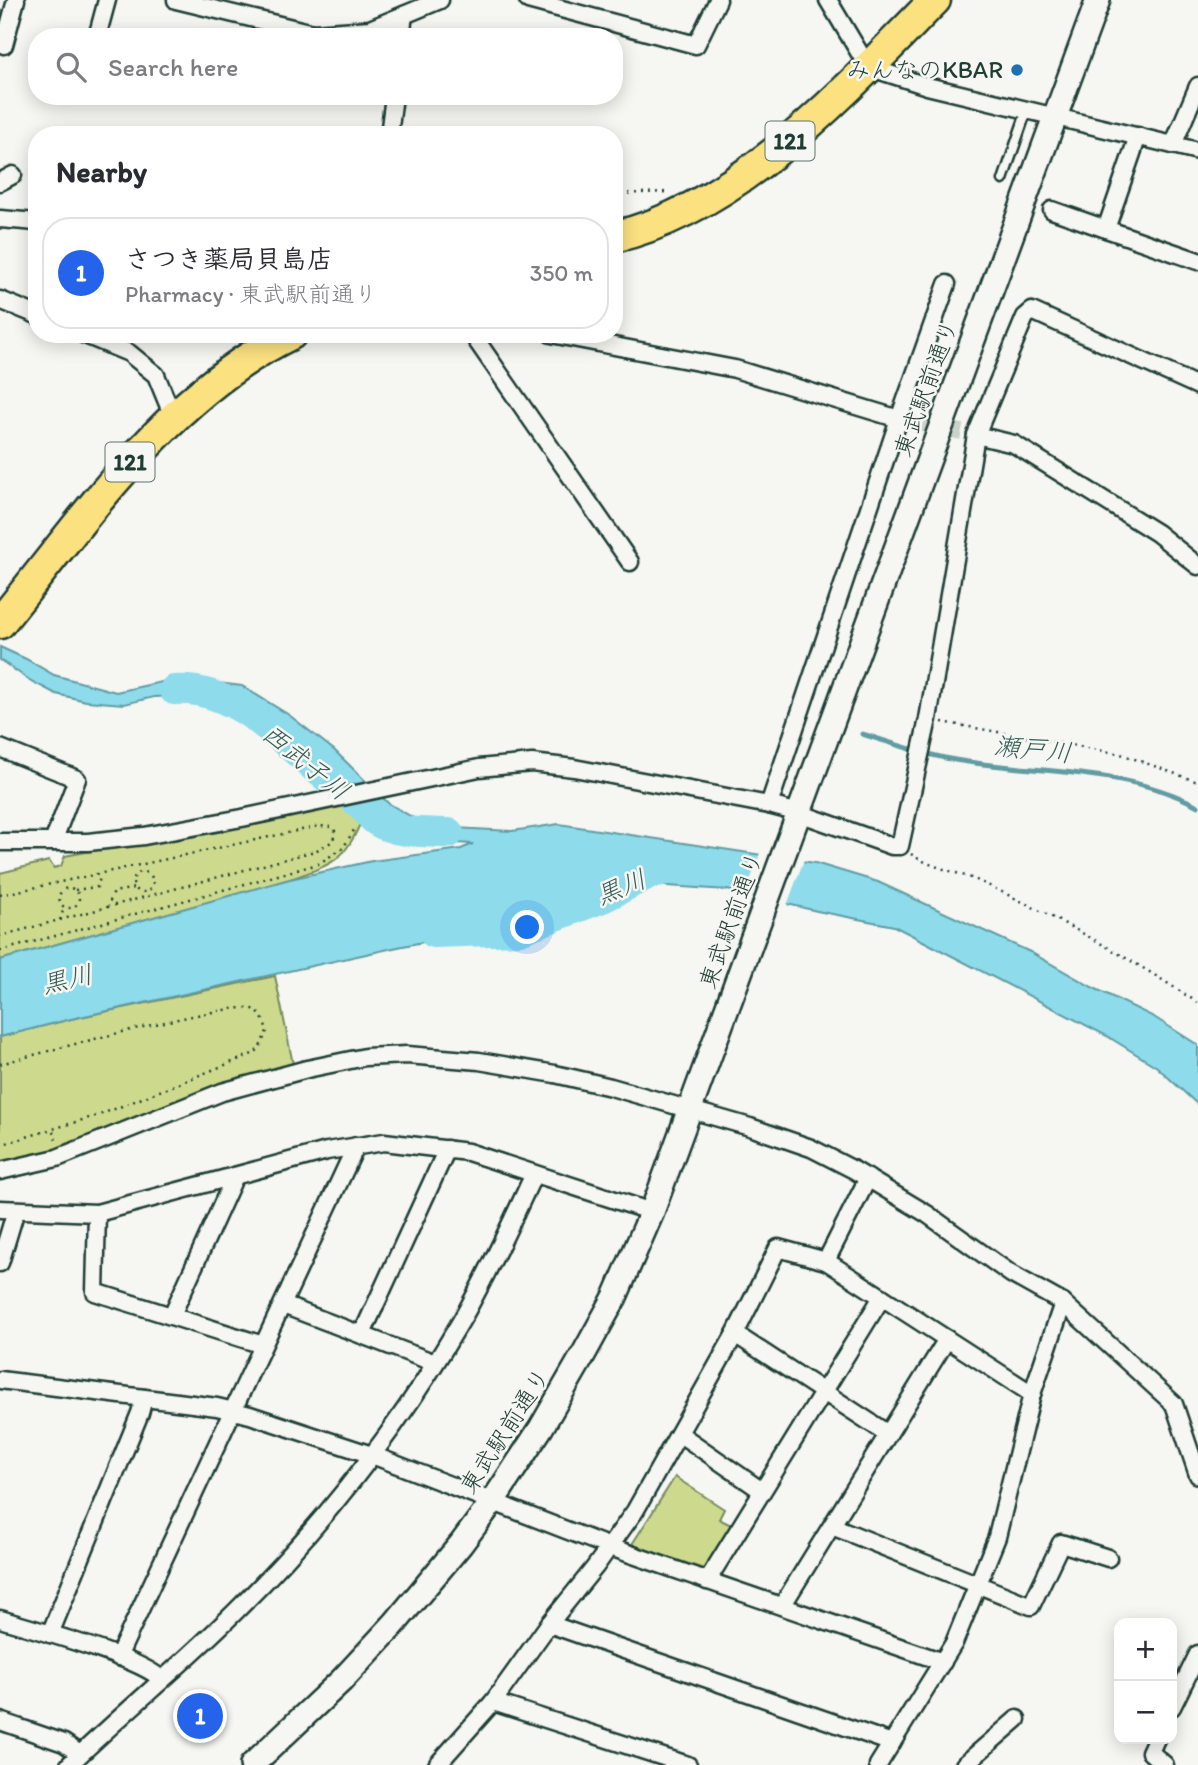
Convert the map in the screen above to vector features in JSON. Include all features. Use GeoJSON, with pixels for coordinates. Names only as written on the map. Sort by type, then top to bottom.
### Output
{"type":"FeatureCollection","features":[{"type":"Feature","properties":{"kind":"highway","name":"121"},"geometry":{"type":"LineString","coordinates":[[623,234],[676,214],[722,192],[792,138],[935,0]]}},
{"type":"Feature","properties":{"kind":"highway","name":"121"},"geometry":{"type":"LineString","coordinates":[[6,604],[129,463],[174,419],[233,369],[276,343]]}},
{"type":"Feature","properties":{"kind":"street"},"geometry":{"type":"LineString","coordinates":[[4,45],[16,0]]}},
{"type":"Feature","properties":{"kind":"street"},"geometry":{"type":"LineString","coordinates":[[99,28],[107,0]]}},
{"type":"Feature","properties":{"kind":"street"},"geometry":{"type":"LineString","coordinates":[[176,0],[209,4],[295,28]]}},
{"type":"Feature","properties":{"kind":"street"},"geometry":{"type":"LineString","coordinates":[[372,28],[411,9],[440,0]]}},
{"type":"Feature","properties":{"kind":"street"},"geometry":{"type":"LineString","coordinates":[[528,0],[696,45],[718,0]]}},
{"type":"Feature","properties":{"kind":"street"},"geometry":{"type":"LineString","coordinates":[[828,0],[868,67],[927,86],[1198,151]]}},
{"type":"Feature","properties":{"kind":"street","name":"東武駅前通り"},"geometry":{"type":"LineString","coordinates":[[252,1765],[342,1680],[395,1623],[461,1544],[541,1428],[615,1297],[652,1212],[1098,0]]}},
{"type":"Feature","properties":{"kind":"street"},"geometry":{"type":"LineString","coordinates":[[404,28],[411,9]]}},
{"type":"Feature","properties":{"kind":"street"},"geometry":{"type":"LineString","coordinates":[[1172,145],[1198,86]]}},
{"type":"Feature","properties":{"kind":"street"},"geometry":{"type":"LineString","coordinates":[[390,126],[393,105]]}},
{"type":"Feature","properties":{"kind":"street"},"geometry":{"type":"LineString","coordinates":[[1106,229],[1138,136]]}},
{"type":"Feature","properties":{"kind":"street"},"geometry":{"type":"LineString","coordinates":[[1052,210],[1198,261]]}},
{"type":"Feature","properties":{"kind":"street"},"geometry":{"type":"LineString","coordinates":[[0,219],[28,221]]}},
{"type":"Feature","properties":{"kind":"street"},"geometry":{"type":"LineString","coordinates":[[769,805],[947,284]]}},
{"type":"Feature","properties":{"kind":"street"},"geometry":{"type":"LineString","coordinates":[[0,300],[28,311]]}},
{"type":"Feature","properties":{"kind":"street"},"geometry":{"type":"LineString","coordinates":[[0,842],[88,842],[144,836],[480,768],[531,763],[574,768],[769,805],[797,819],[900,846],[928,719],[976,435],[1025,317],[1032,311],[1198,386]]}},
{"type":"Feature","properties":{"kind":"street"},"geometry":{"type":"LineString","coordinates":[[105,343],[129,353],[156,375],[174,419]]}},
{"type":"Feature","properties":{"kind":"street"},"geometry":{"type":"LineString","coordinates":[[478,343],[630,562]]}},
{"type":"Feature","properties":{"kind":"street"},"geometry":{"type":"LineString","coordinates":[[598,343],[735,369],[899,419]]}},
{"type":"Feature","properties":{"kind":"street"},"geometry":{"type":"LineString","coordinates":[[976,435],[1014,444],[1157,533],[1198,566]]}},
{"type":"Feature","properties":{"kind":"street"},"geometry":{"type":"LineString","coordinates":[[0,748],[77,779],[53,842]]}},
{"type":"Feature","properties":{"kind":"street"},"geometry":{"type":"LineString","coordinates":[[0,1171],[61,1156],[222,1092],[307,1069],[374,1056],[443,1058],[514,1067],[692,1104],[811,1148],[868,1178],[927,1214],[1011,1274],[1063,1303],[1174,1404],[1198,1475]]}},
{"type":"Feature","properties":{"kind":"street"},"geometry":{"type":"LineString","coordinates":[[0,1263],[8,1209],[97,1213],[327,1151],[384,1142],[468,1152],[652,1212]]}},
{"type":"Feature","properties":{"kind":"street"},"geometry":{"type":"LineString","coordinates":[[118,1657],[356,1146]]}},
{"type":"Feature","properties":{"kind":"street"},"geometry":{"type":"LineString","coordinates":[[362,1334],[447,1149]]}},
{"type":"Feature","properties":{"kind":"street"},"geometry":{"type":"LineString","coordinates":[[0,1721],[64,1743],[74,1760],[238,1610],[372,1455],[435,1363],[484,1278],[534,1174]]}},
{"type":"Feature","properties":{"kind":"street"},"geometry":{"type":"LineString","coordinates":[[172,1315],[235,1176]]}},
{"type":"Feature","properties":{"kind":"street"},"geometry":{"type":"LineString","coordinates":[[826,1261],[868,1178]]}},
{"type":"Feature","properties":{"kind":"street"},"geometry":{"type":"LineString","coordinates":[[97,1213],[94,1292],[264,1345]]}},
{"type":"Feature","properties":{"kind":"street"},"geometry":{"type":"LineString","coordinates":[[437,1765],[493,1702],[635,1511],[735,1334],[778,1248],[826,1261],[1032,1394]]}},
{"type":"Feature","properties":{"kind":"street"},"geometry":{"type":"LineString","coordinates":[[707,1581],[882,1297]]}},
{"type":"Feature","properties":{"kind":"street"},"geometry":{"type":"LineString","coordinates":[[878,1765],[954,1643],[979,1583],[997,1537],[1032,1394],[1063,1303]]}},
{"type":"Feature","properties":{"kind":"street"},"geometry":{"type":"LineString","coordinates":[[283,1305],[435,1363]]}},
{"type":"Feature","properties":{"kind":"street"},"geometry":{"type":"LineString","coordinates":[[735,1334],[888,1434]]}},
{"type":"Feature","properties":{"kind":"street"},"geometry":{"type":"LineString","coordinates":[[782,1606],[947,1339]]}},
{"type":"Feature","properties":{"kind":"street"},"geometry":{"type":"LineString","coordinates":[[0,1380],[233,1410],[372,1455],[610,1547],[943,1662]]}},
{"type":"Feature","properties":{"kind":"street"},"geometry":{"type":"LineString","coordinates":[[50,1634],[144,1398]]}},
{"type":"Feature","properties":{"kind":"street"},"geometry":{"type":"LineString","coordinates":[[680,1434],[762,1491]]}},
{"type":"Feature","properties":{"kind":"street"},"geometry":{"type":"LineString","coordinates":[[832,1526],[1031,1606],[1061,1543],[1108,1558]]}},
{"type":"Feature","properties":{"kind":"street"},"geometry":{"type":"LineString","coordinates":[[0,1619],[118,1657],[150,1670],[162,1680]]}},
{"type":"Feature","properties":{"kind":"street"},"geometry":{"type":"LineString","coordinates":[[549,1624],[892,1743]]}},
{"type":"Feature","properties":{"kind":"street"},"geometry":{"type":"LineString","coordinates":[[1177,1697],[1198,1654]]}},
{"type":"Feature","properties":{"kind":"street"},"geometry":{"type":"LineString","coordinates":[[493,1702],[688,1765]]}},
{"type":"Feature","properties":{"kind":"street"},"geometry":{"type":"LineString","coordinates":[[964,1765],[1017,1719]]}},
{"type":"Feature","properties":{"kind":"street"},"geometry":{"type":"LineString","coordinates":[[1154,1744],[1150,1752],[1165,1765]]}},
{"type":"Feature","properties":{"kind":"lane"},"geometry":{"type":"LineString","coordinates":[[1003,180],[1027,110]]}},
{"type":"Feature","properties":{"kind":"path"},"geometry":{"type":"LineString","coordinates":[[928,719],[1121,754],[1198,782]]}},
{"type":"Feature","properties":{"kind":"path"},"geometry":{"type":"LineString","coordinates":[[0,895],[320,827],[331,827],[335,831],[333,841],[315,851],[0,936]]}},
{"type":"Feature","properties":{"kind":"path"},"geometry":{"type":"LineString","coordinates":[[0,951],[318,864],[343,848],[354,830]]}},
{"type":"Feature","properties":{"kind":"path"},"geometry":{"type":"LineString","coordinates":[[900,846],[915,857],[979,881],[1071,927],[1198,1003]]}},
{"type":"Feature","properties":{"kind":"path"},"geometry":{"type":"LineString","coordinates":[[149,873],[153,863]]}},
{"type":"Feature","properties":{"kind":"path"},"geometry":{"type":"LineString","coordinates":[[107,908],[114,892],[135,888],[143,892],[151,888],[153,879],[149,873],[143,871],[135,875],[135,888]]}},
{"type":"Feature","properties":{"kind":"path"},"geometry":{"type":"LineString","coordinates":[[64,908],[59,900],[61,892],[69,888],[75,890],[97,887],[102,874]]}},
{"type":"Feature","properties":{"kind":"path"},"geometry":{"type":"LineString","coordinates":[[64,908],[77,905],[79,896],[75,890]]}},
{"type":"Feature","properties":{"kind":"path"},"geometry":{"type":"LineString","coordinates":[[60,920],[64,908]]}},
{"type":"Feature","properties":{"kind":"path"},"geometry":{"type":"LineString","coordinates":[[0,1064],[176,1020],[242,1008],[253,1010],[265,1023],[267,1031],[255,1053],[102,1114],[0,1145]]}},
{"type":"Feature","properties":{"kind":"path"},"geometry":{"type":"LineString","coordinates":[[52,1131],[55,1139]]}},
{"type":"Feature","properties":{"kind":"green space"},"geometry":{"type":"Polygon","coordinates":[[[352,802],[359,807],[363,817],[356,832],[344,852],[317,869],[290,879],[0,960],[0,873],[49,861],[54,868],[61,866],[65,856],[352,802]]]}},
{"type":"Feature","properties":{"kind":"green space"},"geometry":{"type":"Polygon","coordinates":[[[275,976],[293,1064],[205,1092],[64,1149],[0,1165],[0,1037],[71,1019],[275,976]]]}},
{"type":"Feature","properties":{"kind":"green space"},"geometry":{"type":"Polygon","coordinates":[[[675,1477],[724,1509],[719,1519],[733,1526],[709,1568],[697,1572],[629,1549],[675,1477]]]}},
{"type":"Feature","properties":{"kind":"water"},"geometry":{"type":"Polygon","coordinates":[[[0,647],[54,675],[116,692],[166,681],[242,686],[289,715],[334,750],[388,803],[424,824],[435,827],[512,831],[559,824],[815,863],[878,882],[1030,952],[1092,987],[1154,1017],[1198,1045],[1198,1105],[1157,1067],[1107,1036],[894,926],[727,890],[623,883],[519,923],[398,947],[0,1037],[0,960],[290,879],[372,861],[461,849],[473,844],[438,842],[380,817],[335,771],[287,731],[240,699],[223,695],[191,695],[154,697],[124,704],[86,701],[56,694],[31,681],[0,660],[0,647]]]}},
{"type":"Feature","properties":{"kind":"pier"},"geometry":{"type":"Polygon","coordinates":[[[761,850],[805,857],[786,908],[744,898],[761,850]]]}},
{"type":"Feature","properties":{"kind":"waterway","name":"西武子川"},"geometry":{"type":"LineString","coordinates":[[174,690],[215,696],[251,715],[384,825],[411,832],[449,833]]}},
{"type":"Feature","properties":{"kind":"waterway","name":"瀬戸川"},"geometry":{"type":"LineString","coordinates":[[862,734],[955,760],[1140,784],[1198,806]]}},
{"type":"Feature","properties":{"kind":"waterway","name":"黒川"},"geometry":{"type":"LineString","coordinates":[[434,933],[520,930],[605,897],[649,874],[667,870]]}},
{"type":"Feature","properties":{"kind":"tunnel"},"geometry":{"type":"LineString","coordinates":[[899,419],[976,435]]}},
{"type":"Feature","properties":{"kind":"place","name":"みんなのKBAR"},"geometry":{"type":"Point","coordinates":[1017,70]}},
{"type":"Feature","properties":{"kind":"place","name":"さつき薬局貝島店"},"geometry":{"type":"Point","coordinates":[200,1716]}}]}
